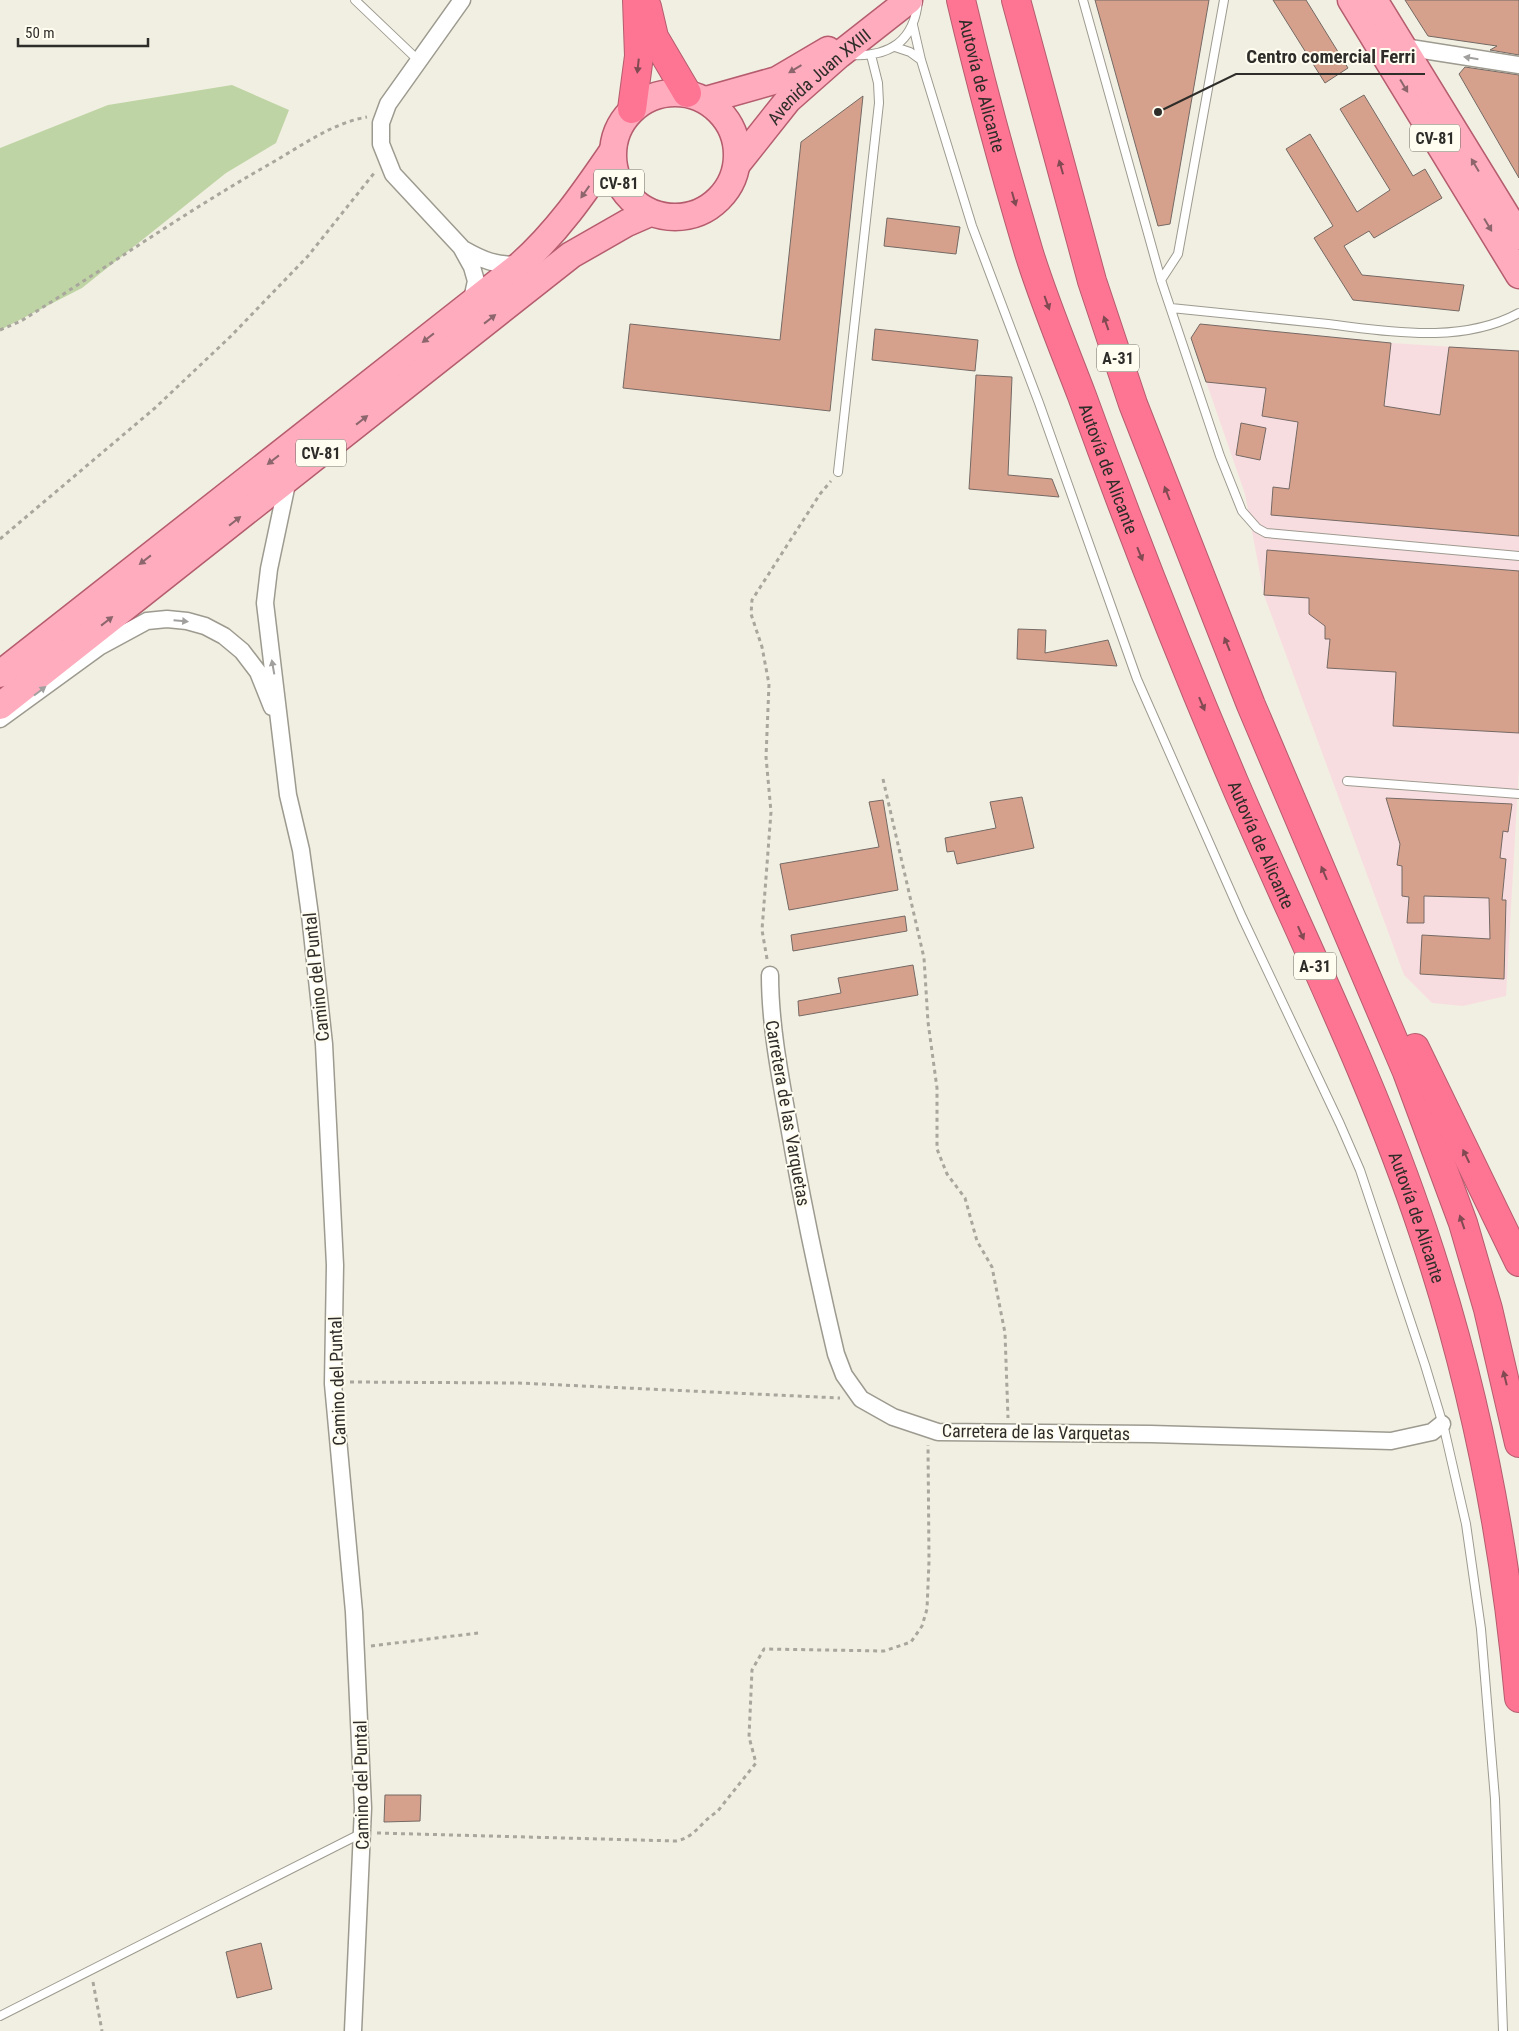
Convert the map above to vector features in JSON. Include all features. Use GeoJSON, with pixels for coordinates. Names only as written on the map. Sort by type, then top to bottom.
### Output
{"type":"FeatureCollection","features":[{"type":"Feature","properties":{"kind":"highway"},"geometry":{"type":"LineString","coordinates":[[632,110],[639,56],[637,0]]}},
{"type":"Feature","properties":{"kind":"highway"},"geometry":{"type":"LineString","coordinates":[[645,0],[654,38],[696,97]]}},
{"type":"Feature","properties":{"kind":"highway","name":"Autovía de Alicante"},"geometry":{"type":"LineString","coordinates":[[961,0],[974,56],[1030,257],[1137,548],[1234,782],[1368,1085],[1422,1228],[1472,1398],[1489,1474],[1503,1555],[1519,1698]]}},
{"type":"Feature","properties":{"kind":"highway","name":"A-31"},"geometry":{"type":"LineString","coordinates":[[1016,0],[1092,281],[1134,404],[1251,705],[1407,1072],[1463,1223],[1488,1309],[1519,1443]]}},
{"type":"Feature","properties":{"kind":"highway"},"geometry":{"type":"LineString","coordinates":[[1363,966],[1395,1004],[1519,1262]]}},
{"type":"Feature","properties":{"kind":"main road","name":"Avenida Juan XXIII"},"geometry":{"type":"LineString","coordinates":[[696,97],[777,80],[831,48],[891,0]]}},
{"type":"Feature","properties":{"kind":"main road","name":"CV-81"},"geometry":{"type":"LineString","coordinates":[[1351,0],[1519,275]]}},
{"type":"Feature","properties":{"kind":"main road","name":"CV-81"},"geometry":{"type":"LineString","coordinates":[[1374,0],[1519,236]]}},
{"type":"Feature","properties":{"kind":"main road","name":"Avenida Juan XXIII"},"geometry":{"type":"LineString","coordinates":[[738,163],[788,100],[839,55],[911,12]]}},
{"type":"Feature","properties":{"kind":"main road","name":"CV-81"},"geometry":{"type":"LineString","coordinates":[[661,95],[696,97],[721,112],[732,127],[737,145],[738,163],[732,182],[722,198],[706,210],[688,217],[669,218],[650,213],[634,202],[622,188],[614,171],[612,152],[615,136],[622,122],[632,110],[648,98],[661,95]]}},
{"type":"Feature","properties":{"kind":"main road","name":"CV-81"},"geometry":{"type":"LineString","coordinates":[[0,674],[520,265],[548,239],[570,213],[612,152]]}},
{"type":"Feature","properties":{"kind":"main road","name":"CV-81"},"geometry":{"type":"LineString","coordinates":[[0,706],[571,255],[627,223],[650,213]]}},
{"type":"Feature","properties":{"kind":"street"},"geometry":{"type":"LineString","coordinates":[[462,0],[388,104],[381,123],[381,144],[393,174],[461,248],[472,267],[476,281],[471,304]]}},
{"type":"Feature","properties":{"kind":"street"},"geometry":{"type":"LineString","coordinates":[[1404,48],[1519,65]]}},
{"type":"Feature","properties":{"kind":"street"},"geometry":{"type":"LineString","coordinates":[[461,248],[480,260],[492,264],[520,265]]}},
{"type":"Feature","properties":{"kind":"street","name":"Camino del Puntal"},"geometry":{"type":"LineString","coordinates":[[288,479],[269,569],[265,603],[268,642],[277,692],[288,795],[301,850],[324,1044],[335,1265],[333,1384],[356,1649],[363,1832],[353,2031]]}},
{"type":"Feature","properties":{"kind":"street","name":"Camino del Puntal"},"geometry":{"type":"LineString","coordinates":[[0,719],[99,647],[148,621],[187,621],[206,626],[224,636],[242,651],[261,679],[280,733]]}},
{"type":"Feature","properties":{"kind":"street","name":"Carretera de las Varquetas"},"geometry":{"type":"LineString","coordinates":[[770,974],[770,1005],[774,1034],[804,1210],[836,1354],[844,1375],[861,1399],[893,1417],[938,1432],[1151,1434],[1392,1441],[1432,1432],[1442,1424]]}},
{"type":"Feature","properties":{"kind":"lane"},"geometry":{"type":"LineString","coordinates":[[355,0],[419,61]]}},
{"type":"Feature","properties":{"kind":"lane"},"geometry":{"type":"LineString","coordinates":[[895,47],[918,0]]}},
{"type":"Feature","properties":{"kind":"lane"},"geometry":{"type":"LineString","coordinates":[[1082,0],[1161,280],[1242,511],[1256,528],[1266,533],[1519,556]]}},
{"type":"Feature","properties":{"kind":"lane"},"geometry":{"type":"LineString","coordinates":[[1161,280],[1178,254],[1224,0]]}},
{"type":"Feature","properties":{"kind":"lane"},"geometry":{"type":"LineString","coordinates":[[911,12],[921,60],[972,226],[1039,403],[1137,679],[1242,917],[1360,1170],[1408,1309],[1442,1424],[1466,1524],[1481,1629],[1495,1799],[1503,2031]]}},
{"type":"Feature","properties":{"kind":"lane"},"geometry":{"type":"LineString","coordinates":[[839,55],[871,55],[895,47],[910,52],[921,60]]}},
{"type":"Feature","properties":{"kind":"lane"},"geometry":{"type":"LineString","coordinates":[[838,472],[879,103],[878,84],[871,55]]}},
{"type":"Feature","properties":{"kind":"lane"},"geometry":{"type":"LineString","coordinates":[[1171,308],[1410,333],[1464,332],[1500,323],[1519,312]]}},
{"type":"Feature","properties":{"kind":"lane"},"geometry":{"type":"LineString","coordinates":[[1347,781],[1519,794]]}},
{"type":"Feature","properties":{"kind":"lane"},"geometry":{"type":"LineString","coordinates":[[0,2016],[363,1832]]}},
{"type":"Feature","properties":{"kind":"path"},"geometry":{"type":"LineString","coordinates":[[0,330],[21,321],[215,194],[319,136],[352,120],[384,114]]}},
{"type":"Feature","properties":{"kind":"path"},"geometry":{"type":"LineString","coordinates":[[0,539],[155,408],[231,336],[308,256],[386,157]]}},
{"type":"Feature","properties":{"kind":"path"},"geometry":{"type":"LineString","coordinates":[[770,974],[762,930],[771,812],[766,757],[770,684],[762,647],[751,614],[752,600],[820,494],[838,472]]}},
{"type":"Feature","properties":{"kind":"path"},"geometry":{"type":"LineString","coordinates":[[883,779],[924,958],[928,1022],[937,1088],[937,1149],[947,1174],[965,1198],[977,1241],[992,1267],[1005,1333],[1008,1433]]}},
{"type":"Feature","properties":{"kind":"path"},"geometry":{"type":"LineString","coordinates":[[333,1384],[362,1380],[519,1383],[861,1399]]}},
{"type":"Feature","properties":{"kind":"path"},"geometry":{"type":"LineString","coordinates":[[363,1832],[676,1841],[688,1839],[708,1817],[717,1812],[756,1763],[749,1737],[752,1670],[764,1649],[884,1651],[911,1642],[922,1626],[927,1609],[929,1561],[928,1429]]}},
{"type":"Feature","properties":{"kind":"path"},"geometry":{"type":"LineString","coordinates":[[356,1649],[387,1642],[478,1633]]}},
{"type":"Feature","properties":{"kind":"path"},"geometry":{"type":"LineString","coordinates":[[91,1969],[102,2031]]}},
{"type":"Feature","properties":{"kind":"shaded area"},"geometry":{"type":"Polygon","coordinates":[[[1200,324],[1391,343],[1519,351],[1519,767],[1506,996],[1463,1006],[1432,1003],[1404,975],[1264,595],[1245,494],[1191,338],[1200,324]]]}},
{"type":"Feature","properties":{"kind":"green space"},"geometry":{"type":"Polygon","coordinates":[[[232,85],[289,110],[276,143],[226,173],[82,288],[0,330],[0,148],[108,105],[232,85]]]}},
{"type":"Feature","properties":{"kind":"building"},"geometry":{"type":"Polygon","coordinates":[[[1095,0],[1209,0],[1170,224],[1158,226],[1095,0]]]}},
{"type":"Feature","properties":{"kind":"building"},"geometry":{"type":"Polygon","coordinates":[[[1273,0],[1306,0],[1348,68],[1325,83],[1273,0]]]}},
{"type":"Feature","properties":{"kind":"building"},"geometry":{"type":"Polygon","coordinates":[[[1405,0],[1519,0],[1519,55],[1490,50],[1497,46],[1428,36],[1405,0]]]}},
{"type":"Feature","properties":{"kind":"building"},"geometry":{"type":"Polygon","coordinates":[[[1465,67],[1519,75],[1519,178],[1459,74],[1465,67]]]}},
{"type":"Feature","properties":{"kind":"building"},"geometry":{"type":"Polygon","coordinates":[[[1364,95],[1413,176],[1425,169],[1442,198],[1374,238],[1369,231],[1344,246],[1362,275],[1464,285],[1459,311],[1353,300],[1314,238],[1333,226],[1286,149],[1310,134],[1357,212],[1390,190],[1340,109],[1364,95]]]}},
{"type":"Feature","properties":{"kind":"building"},"geometry":{"type":"Polygon","coordinates":[[[863,96],[830,411],[623,388],[630,324],[780,340],[801,142],[863,96]]]}},
{"type":"Feature","properties":{"kind":"building"},"geometry":{"type":"Polygon","coordinates":[[[887,218],[960,227],[956,254],[884,246],[887,218]]]}},
{"type":"Feature","properties":{"kind":"building"},"geometry":{"type":"Polygon","coordinates":[[[1200,324],[1391,343],[1384,406],[1440,415],[1449,347],[1519,351],[1519,536],[1271,515],[1273,487],[1289,489],[1298,422],[1262,416],[1266,388],[1206,382],[1191,338],[1200,324]]]}},
{"type":"Feature","properties":{"kind":"building"},"geometry":{"type":"Polygon","coordinates":[[[875,329],[978,340],[975,371],[872,360],[875,329]]]}},
{"type":"Feature","properties":{"kind":"building"},"geometry":{"type":"Polygon","coordinates":[[[976,375],[1012,377],[1008,475],[1052,479],[1059,497],[969,489],[976,375]]]}},
{"type":"Feature","properties":{"kind":"building"},"geometry":{"type":"Polygon","coordinates":[[[1241,423],[1266,428],[1260,460],[1236,455],[1241,423]]]}},
{"type":"Feature","properties":{"kind":"building"},"geometry":{"type":"Polygon","coordinates":[[[1267,550],[1519,571],[1519,733],[1393,726],[1396,672],[1327,668],[1330,639],[1325,639],[1325,626],[1309,614],[1309,598],[1264,595],[1267,550]]]}},
{"type":"Feature","properties":{"kind":"building"},"geometry":{"type":"Polygon","coordinates":[[[1018,629],[1046,630],[1045,653],[1108,640],[1117,666],[1017,659],[1018,629]]]}},
{"type":"Feature","properties":{"kind":"building"},"geometry":{"type":"Polygon","coordinates":[[[1022,797],[1034,848],[957,864],[954,851],[947,852],[945,838],[996,828],[990,802],[1022,797]]]}},
{"type":"Feature","properties":{"kind":"building"},"geometry":{"type":"Polygon","coordinates":[[[1386,798],[1512,804],[1508,832],[1503,831],[1500,858],[1506,859],[1502,900],[1506,900],[1504,979],[1420,974],[1422,935],[1490,939],[1489,898],[1424,896],[1424,923],[1407,923],[1409,897],[1402,896],[1402,866],[1397,865],[1400,844],[1386,798]]]}},
{"type":"Feature","properties":{"kind":"building"},"geometry":{"type":"Polygon","coordinates":[[[883,800],[898,890],[789,910],[780,864],[879,847],[869,802],[883,800]]]}},
{"type":"Feature","properties":{"kind":"building"},"geometry":{"type":"Polygon","coordinates":[[[905,916],[907,931],[793,951],[791,935],[905,916]]]}},
{"type":"Feature","properties":{"kind":"building"},"geometry":{"type":"Polygon","coordinates":[[[913,965],[918,995],[799,1016],[798,1001],[841,993],[838,978],[913,965]]]}},
{"type":"Feature","properties":{"kind":"building"},"geometry":{"type":"Polygon","coordinates":[[[385,1795],[421,1795],[420,1821],[384,1822],[385,1795]]]}},
{"type":"Feature","properties":{"kind":"building"},"geometry":{"type":"Polygon","coordinates":[[[261,1943],[272,1989],[237,1998],[226,1952],[261,1943]]]}},
{"type":"Feature","properties":{"kind":"place","name":"Centro comercial Ferri"},"geometry":{"type":"Point","coordinates":[1158,112]}}]}
